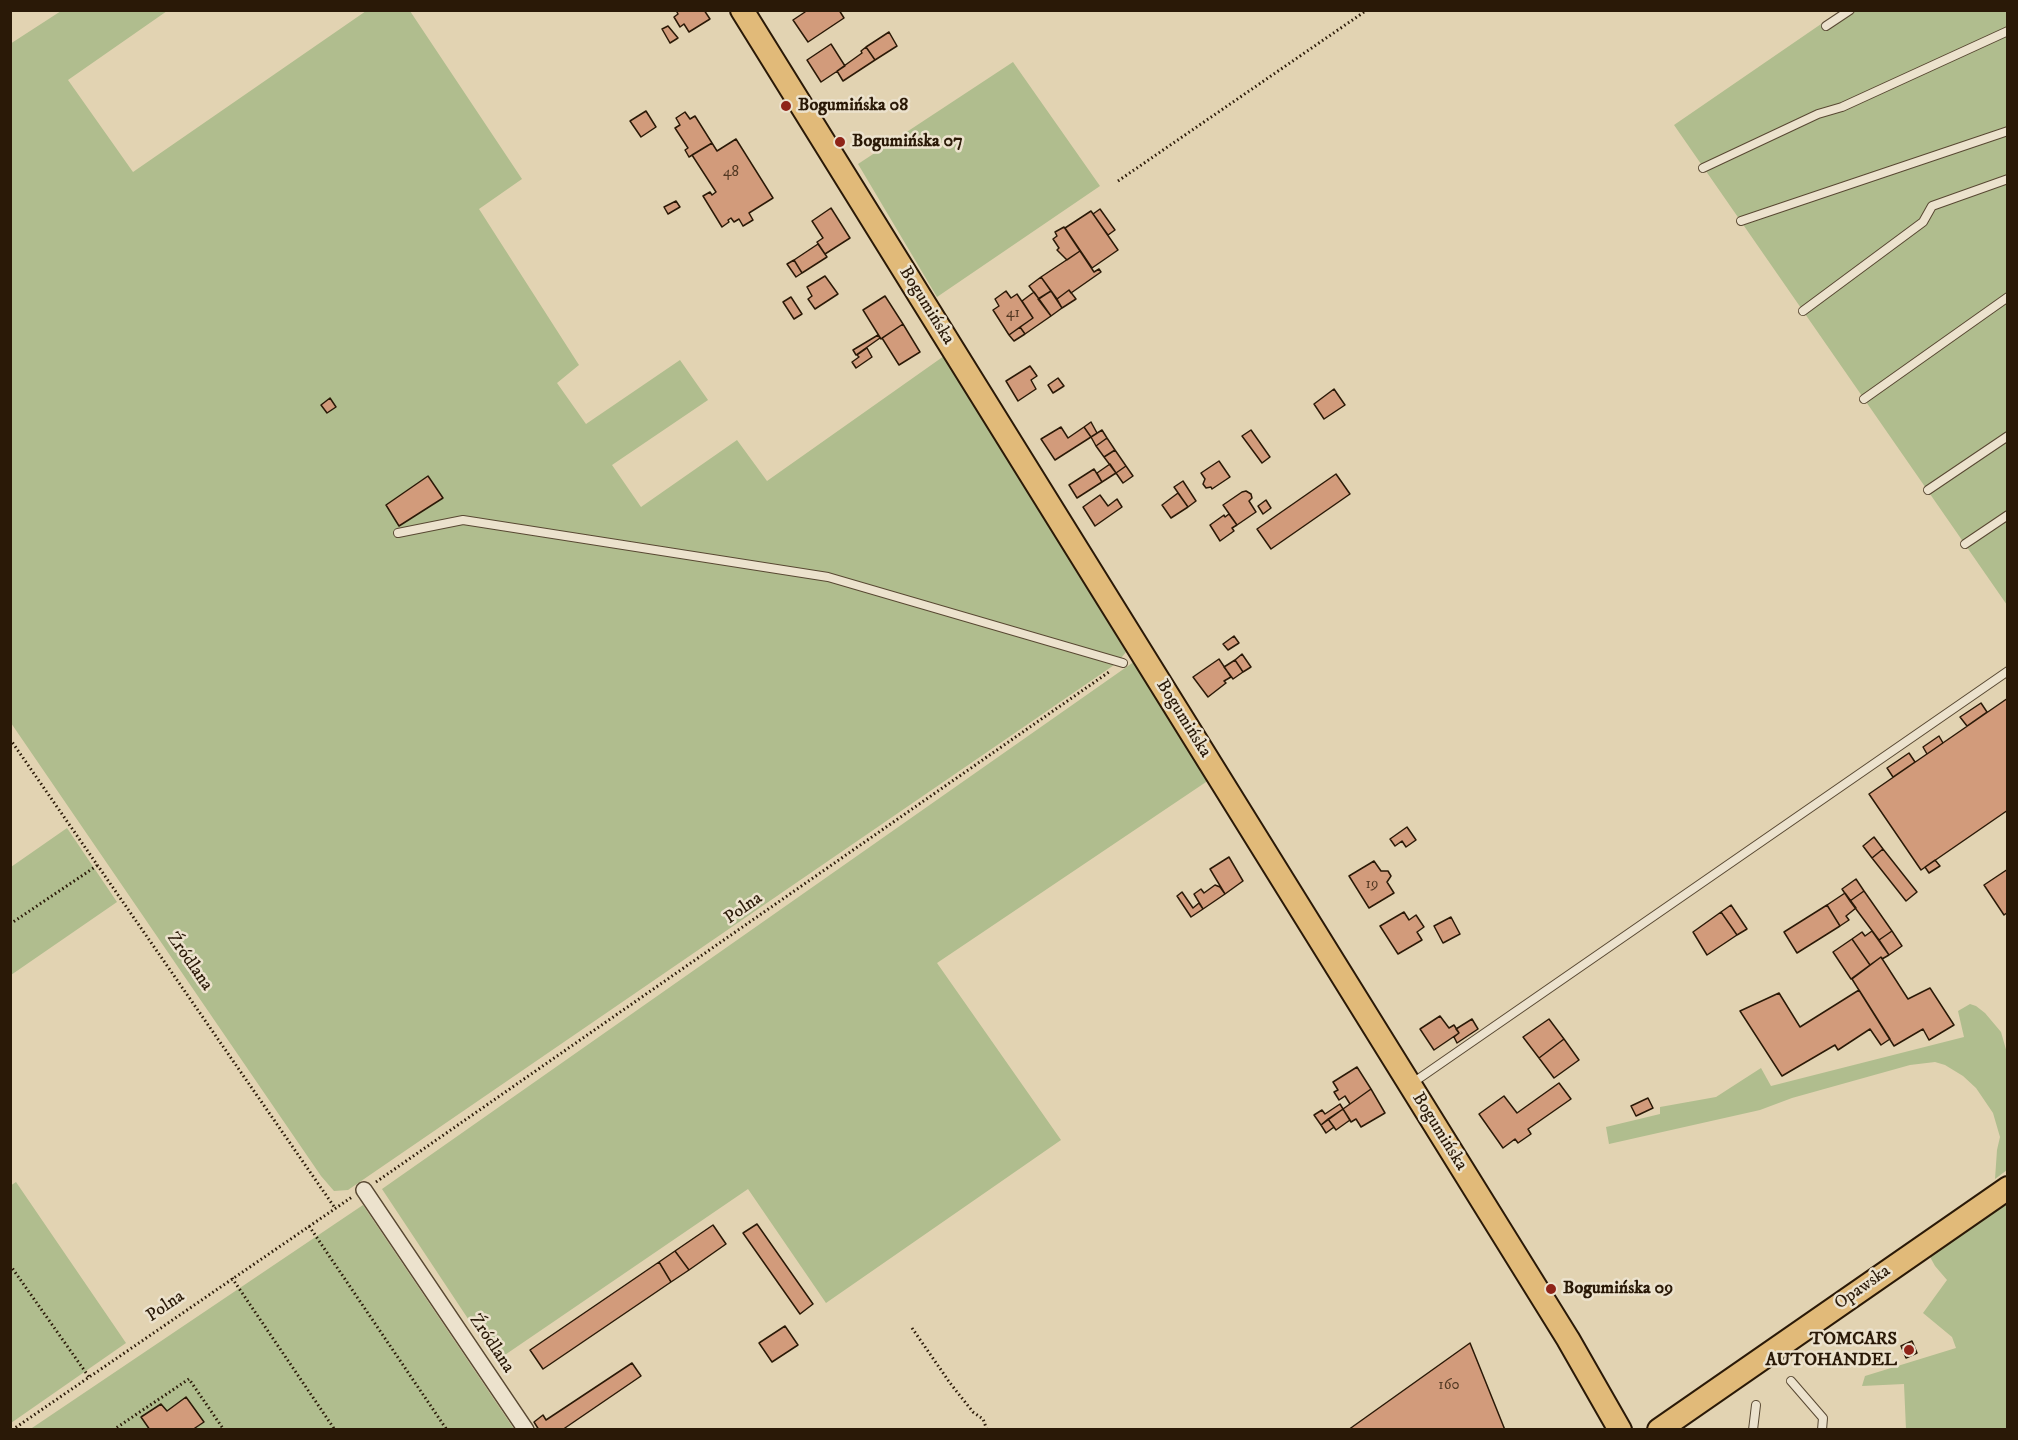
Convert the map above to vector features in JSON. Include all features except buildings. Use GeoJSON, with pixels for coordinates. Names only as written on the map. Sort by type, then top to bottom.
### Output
{"type":"FeatureCollection","features":[{"type":"Feature","properties":{"kind":"main road","name":"Bogumińska"},"geometry":{"type":"LineString","coordinates":[[742,10],[1562,1330],[1620,1430]]}},
{"type":"Feature","properties":{"kind":"main road","name":"Opawska"},"geometry":{"type":"LineString","coordinates":[[1659,1430],[2007,1188]]}},
{"type":"Feature","properties":{"kind":"street","name":"Źródlana"},"geometry":{"type":"LineString","coordinates":[[364,1190],[526,1430]]}},
{"type":"Feature","properties":{"kind":"lane"},"geometry":{"type":"LineString","coordinates":[[1826,26],[1850,10]]}},
{"type":"Feature","properties":{"kind":"lane"},"geometry":{"type":"LineString","coordinates":[[1703,168],[1818,114],[1842,107],[2007,31]]}},
{"type":"Feature","properties":{"kind":"lane"},"geometry":{"type":"LineString","coordinates":[[1741,221],[2007,131]]}},
{"type":"Feature","properties":{"kind":"lane"},"geometry":{"type":"LineString","coordinates":[[1803,311],[1923,222],[1932,206],[2007,179]]}},
{"type":"Feature","properties":{"kind":"lane"},"geometry":{"type":"LineString","coordinates":[[1864,399],[2007,297]]}},
{"type":"Feature","properties":{"kind":"lane"},"geometry":{"type":"LineString","coordinates":[[1928,490],[2007,436]]}},
{"type":"Feature","properties":{"kind":"lane"},"geometry":{"type":"LineString","coordinates":[[1965,544],[2007,515]]}},
{"type":"Feature","properties":{"kind":"lane"},"geometry":{"type":"LineString","coordinates":[[398,533],[463,520],[828,577],[1123,663]]}},
{"type":"Feature","properties":{"kind":"lane"},"geometry":{"type":"LineString","coordinates":[[1410,1085],[2007,671]]}},
{"type":"Feature","properties":{"kind":"lane"},"geometry":{"type":"LineString","coordinates":[[1791,1381],[1823,1418],[1822,1430]]}},
{"type":"Feature","properties":{"kind":"lane"},"geometry":{"type":"LineString","coordinates":[[1753,1430],[1755,1405]]}},
{"type":"Feature","properties":{"kind":"path"},"geometry":{"type":"LineString","coordinates":[[1118,181],[1366,10]]}},
{"type":"Feature","properties":{"kind":"path","name":"Polna"},"geometry":{"type":"LineString","coordinates":[[364,1190],[1123,663]]}},
{"type":"Feature","properties":{"kind":"path","name":"Źródlana"},"geometry":{"type":"LineString","coordinates":[[10,739],[335,1208]]}},
{"type":"Feature","properties":{"kind":"path"},"geometry":{"type":"LineString","coordinates":[[10,924],[98,865]]}},
{"type":"Feature","properties":{"kind":"path","name":"Polna"},"geometry":{"type":"LineString","coordinates":[[12,1430],[335,1208]]}},
{"type":"Feature","properties":{"kind":"path"},"geometry":{"type":"LineString","coordinates":[[309,1226],[447,1430]]}},
{"type":"Feature","properties":{"kind":"path"},"geometry":{"type":"LineString","coordinates":[[10,1265],[89,1377]]}},
{"type":"Feature","properties":{"kind":"path"},"geometry":{"type":"LineString","coordinates":[[232,1278],[335,1430]]}},
{"type":"Feature","properties":{"kind":"path"},"geometry":{"type":"LineString","coordinates":[[912,1328],[950,1383],[973,1412],[983,1419],[987,1430]]}},
{"type":"Feature","properties":{"kind":"path"},"geometry":{"type":"LineString","coordinates":[[112,1430],[189,1379],[224,1430]]}},
{"type":"Feature","properties":{"kind":"path"},"geometry":{"type":"LineString","coordinates":[[19,1425],[22,1430]]}},
{"type":"Feature","properties":{"kind":"green space"},"geometry":{"type":"Polygon","coordinates":[[[61,11],[167,11],[68,80],[133,172],[366,11],[410,11],[522,179],[479,209],[579,365],[557,383],[586,424],[680,360],[708,400],[612,465],[641,507],[737,440],[767,481],[944,356],[1126,652],[1117,663],[348,1190],[334,1191],[321,1176],[11,723],[10,44],[61,11]]]}},
{"type":"Feature","properties":{"kind":"green space"},"geometry":{"type":"Polygon","coordinates":[[[1840,11],[2007,11],[2007,605],[1674,125],[1840,11]]]}},
{"type":"Feature","properties":{"kind":"green space"},"geometry":{"type":"Polygon","coordinates":[[[1013,62],[1100,186],[937,297],[858,164],[1013,62]]]}},
{"type":"Feature","properties":{"kind":"green space"},"geometry":{"type":"Polygon","coordinates":[[[1135,661],[1209,780],[937,963],[1061,1140],[826,1303],[748,1189],[496,1361],[382,1189],[1135,661]]]}},
{"type":"Feature","properties":{"kind":"green space"},"geometry":{"type":"Polygon","coordinates":[[[67,828],[117,902],[11,975],[11,867],[67,828]]]}},
{"type":"Feature","properties":{"kind":"green space"},"geometry":{"type":"Polygon","coordinates":[[[1970,1004],[1985,1013],[2001,1032],[2007,1053],[2007,1170],[1995,1179],[2000,1137],[1993,1113],[1976,1088],[1963,1076],[1935,1062],[1910,1065],[1792,1098],[1760,1110],[1609,1144],[1606,1127],[1660,1114],[1660,1107],[1716,1097],[1761,1068],[1771,1086],[1964,1037],[1958,1011],[1970,1004]]]}},
{"type":"Feature","properties":{"kind":"green space"},"geometry":{"type":"Polygon","coordinates":[[[16,1182],[126,1343],[11,1423],[10,1186],[16,1182]]]}},
{"type":"Feature","properties":{"kind":"green space"},"geometry":{"type":"Polygon","coordinates":[[[2007,1199],[2007,1429],[1906,1429],[1904,1384],[1862,1386],[1865,1376],[1956,1348],[1952,1337],[1923,1313],[1947,1280],[1929,1255],[2007,1199]]]}},
{"type":"Feature","properties":{"kind":"green space"},"geometry":{"type":"Polygon","coordinates":[[[363,1205],[514,1429],[29,1430],[363,1205]]]}},
{"type":"Feature","properties":{"kind":"place","name":"Bogumińska 08"},"geometry":{"type":"Point","coordinates":[786,106]}},
{"type":"Feature","properties":{"kind":"place","name":"Bogumińska 07"},"geometry":{"type":"Point","coordinates":[840,142]}},
{"type":"Feature","properties":{"kind":"place","name":"Bogumińska 09"},"geometry":{"type":"Point","coordinates":[1551,1289]}},
{"type":"Feature","properties":{"kind":"place","name":"TOMCARS AUTOHANDEL"},"geometry":{"type":"Point","coordinates":[1909,1350]}}]}
